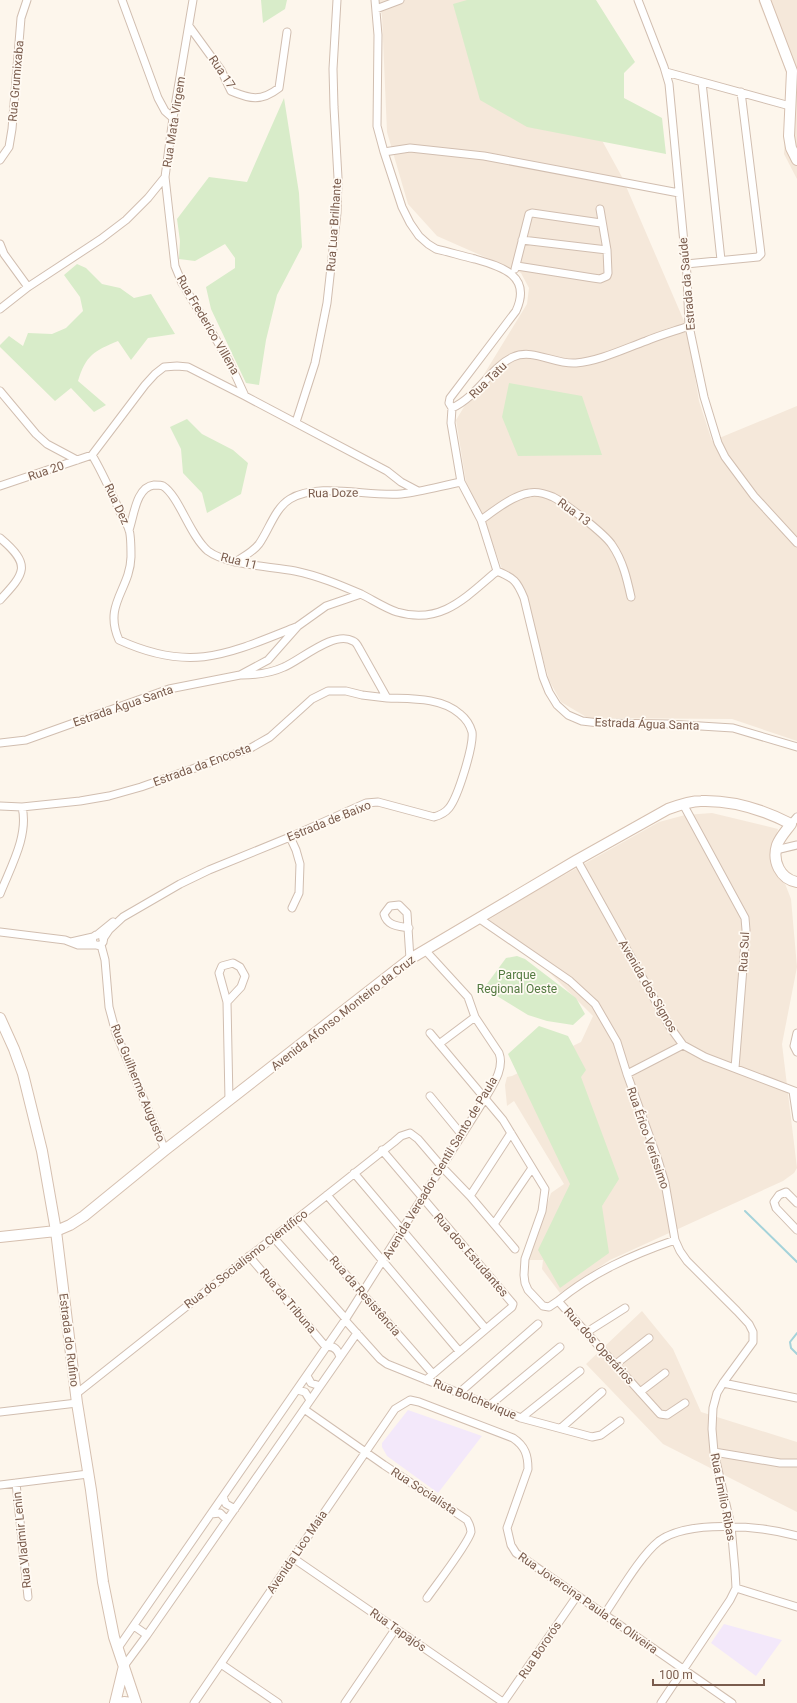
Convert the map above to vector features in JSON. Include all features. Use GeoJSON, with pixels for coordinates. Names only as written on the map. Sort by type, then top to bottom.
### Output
{"type":"FeatureCollection","features":[{"type":"Feature","properties":{"kind":"street","name":"Rua Grumixaba"},"geometry":{"type":"LineString","coordinates":[[0,160],[9,147],[12,129],[21,18],[27,0]]}},
{"type":"Feature","properties":{"kind":"street"},"geometry":{"type":"LineString","coordinates":[[122,0],[158,98],[165,111],[174,118]]}},
{"type":"Feature","properties":{"kind":"street","name":"Rua Mata Virgem"},"geometry":{"type":"LineString","coordinates":[[0,309],[28,287],[101,239],[126,220],[166,177],[193,0]]}},
{"type":"Feature","properties":{"kind":"street","name":"Rua Lua Brilhante"},"geometry":{"type":"LineString","coordinates":[[296,422],[315,363],[327,303],[337,213],[338,178],[333,69],[338,0]]}},
{"type":"Feature","properties":{"kind":"street"},"geometry":{"type":"LineString","coordinates":[[361,594],[396,612],[414,616],[428,616],[444,611],[459,603],[497,572],[481,520],[461,482],[451,423],[452,408],[449,403],[450,398],[516,311],[520,301],[521,292],[513,275],[496,265],[436,249],[428,244],[410,223],[402,207],[377,126],[378,35],[375,0]]}},
{"type":"Feature","properties":{"kind":"street"},"geometry":{"type":"LineString","coordinates":[[376,9],[400,0]]}},
{"type":"Feature","properties":{"kind":"street","name":"Estrada da Saúde"},"geometry":{"type":"LineString","coordinates":[[638,0],[666,72],[686,264],[690,326],[704,397],[718,443],[725,457],[754,496],[797,543]]}},
{"type":"Feature","properties":{"kind":"street"},"geometry":{"type":"LineString","coordinates":[[765,0],[794,71],[790,106],[789,136],[791,148],[797,160]]}},
{"type":"Feature","properties":{"kind":"street","name":"Rua 17"},"geometry":{"type":"LineString","coordinates":[[189,26],[221,70],[231,91],[245,97],[257,98],[270,96],[279,88],[287,32]]}},
{"type":"Feature","properties":{"kind":"street"},"geometry":{"type":"LineString","coordinates":[[666,72],[790,106]]}},
{"type":"Feature","properties":{"kind":"street"},"geometry":{"type":"LineString","coordinates":[[702,82],[721,260]]}},
{"type":"Feature","properties":{"kind":"street"},"geometry":{"type":"LineString","coordinates":[[686,264],[758,257],[761,254],[741,92]]}},
{"type":"Feature","properties":{"kind":"street"},"geometry":{"type":"LineString","coordinates":[[384,152],[410,148],[484,156],[679,193]]}},
{"type":"Feature","properties":{"kind":"street","name":"Rua Frederico Villena"},"geometry":{"type":"LineString","coordinates":[[166,177],[172,250],[175,266],[182,283],[229,361],[245,396]]}},
{"type":"Feature","properties":{"kind":"street"},"geometry":{"type":"LineString","coordinates":[[517,266],[600,279],[607,276],[606,250],[600,209]]}},
{"type":"Feature","properties":{"kind":"street"},"geometry":{"type":"LineString","coordinates":[[513,275],[517,266],[528,216],[532,213],[601,223]]}},
{"type":"Feature","properties":{"kind":"street"},"geometry":{"type":"LineString","coordinates":[[522,240],[606,250]]}},
{"type":"Feature","properties":{"kind":"street"},"geometry":{"type":"LineString","coordinates":[[0,244],[4,254],[28,287]]}},
{"type":"Feature","properties":{"kind":"street","name":"Rua Tatu"},"geometry":{"type":"LineString","coordinates":[[452,408],[467,400],[505,361],[514,356],[524,354],[534,355],[576,363],[611,353],[690,326]]}},
{"type":"Feature","properties":{"kind":"street"},"geometry":{"type":"LineString","coordinates":[[92,455],[154,374],[164,368],[177,366],[188,367],[296,422],[387,472],[401,482],[418,491]]}},
{"type":"Feature","properties":{"kind":"street"},"geometry":{"type":"LineString","coordinates":[[0,390],[36,434],[47,444],[77,460]]}},
{"type":"Feature","properties":{"kind":"street","name":"Rua 20"},"geometry":{"type":"LineString","coordinates":[[0,486],[92,455]]}},
{"type":"Feature","properties":{"kind":"street","name":"Rua Dez"},"geometry":{"type":"LineString","coordinates":[[92,455],[104,476],[124,522],[130,530],[131,557],[114,610],[114,628],[119,640],[150,652],[177,658],[204,657],[231,652],[298,626]]}},
{"type":"Feature","properties":{"kind":"street","name":"Rua Doze"},"geometry":{"type":"LineString","coordinates":[[235,562],[249,553],[258,544],[281,507],[289,500],[302,494],[317,491],[401,494],[461,482]]}},
{"type":"Feature","properties":{"kind":"street","name":"Rua 11"},"geometry":{"type":"LineString","coordinates":[[130,530],[143,490],[155,485],[162,486],[170,493],[188,524],[204,547],[217,556],[235,562],[295,571],[328,580],[361,594]]}},
{"type":"Feature","properties":{"kind":"street","name":"Rua 13"},"geometry":{"type":"LineString","coordinates":[[481,520],[498,508],[529,493],[542,493],[554,498],[604,535],[612,544],[626,575],[631,597]]}},
{"type":"Feature","properties":{"kind":"street"},"geometry":{"type":"LineString","coordinates":[[0,538],[12,548],[19,558],[22,566],[21,574],[16,583],[0,600]]}},
{"type":"Feature","properties":{"kind":"street","name":"Estrada Água Santa"},"geometry":{"type":"LineString","coordinates":[[497,572],[510,576],[516,581],[520,588],[524,598],[545,682],[557,705],[568,714],[582,721],[599,723],[668,724],[733,728],[797,747]]}},
{"type":"Feature","properties":{"kind":"street","name":"Estrada Água Santa"},"geometry":{"type":"LineString","coordinates":[[0,743],[26,740],[169,689],[240,675],[268,660],[298,626],[326,606],[361,594]]}},
{"type":"Feature","properties":{"kind":"street"},"geometry":{"type":"LineString","coordinates":[[240,675],[257,675],[282,668],[296,662],[324,644],[345,639],[354,641],[359,648],[387,698]]}},
{"type":"Feature","properties":{"kind":"street","name":"Estrada da Encosta"},"geometry":{"type":"LineString","coordinates":[[0,806],[22,807],[80,801],[109,796],[142,787],[249,749],[270,737],[312,699],[328,691],[346,691],[362,695],[387,698]]}},
{"type":"Feature","properties":{"kind":"street","name":"Estrada de Baixo"},"geometry":{"type":"LineString","coordinates":[[71,942],[95,936],[107,925],[119,920],[201,873],[372,802],[434,817],[441,815],[450,806],[469,757],[472,732],[468,722],[452,709],[438,704],[420,699],[387,698]]}},
{"type":"Feature","properties":{"kind":"street","name":"Avenida Afonso Monteiro da Cruz"},"geometry":{"type":"LineString","coordinates":[[0,1237],[56,1231],[70,1226],[410,959],[480,919],[577,860],[656,816],[683,804],[700,800],[732,804],[794,821]]}},
{"type":"Feature","properties":{"kind":"street","name":"Rua Sul"},"geometry":{"type":"LineString","coordinates":[[683,804],[745,918],[746,938],[736,1068]]}},
{"type":"Feature","properties":{"kind":"street"},"geometry":{"type":"LineString","coordinates":[[0,894],[16,852],[24,825],[22,807]]}},
{"type":"Feature","properties":{"kind":"street"},"geometry":{"type":"LineString","coordinates":[[794,821],[783,835],[776,850],[775,859],[779,870],[785,877],[797,882]]}},
{"type":"Feature","properties":{"kind":"street"},"geometry":{"type":"LineString","coordinates":[[290,837],[300,864],[299,893],[292,908]]}},
{"type":"Feature","properties":{"kind":"street"},"geometry":{"type":"LineString","coordinates":[[776,850],[797,845]]}},
{"type":"Feature","properties":{"kind":"street","name":"Avenida dos Signos"},"geometry":{"type":"LineString","coordinates":[[577,860],[670,1027],[683,1045],[705,1057],[795,1091]]}},
{"type":"Feature","properties":{"kind":"street","name":"Rua Érico Veríssimo"},"geometry":{"type":"LineString","coordinates":[[480,919],[570,981],[595,1004],[616,1042],[626,1074],[658,1160],[665,1183],[675,1240],[680,1251],[687,1261],[749,1324],[753,1332],[753,1342],[723,1383]]}},
{"type":"Feature","properties":{"kind":"street","name":"Estrada de Baixo"},"geometry":{"type":"LineString","coordinates":[[0,932],[71,942],[78,945],[100,943],[109,930],[119,920]]}},
{"type":"Feature","properties":{"kind":"street"},"geometry":{"type":"LineString","coordinates":[[410,928],[410,959]]}},
{"type":"Feature","properties":{"kind":"street"},"geometry":{"type":"LineString","coordinates":[[95,936],[101,936],[100,943]]}},
{"type":"Feature","properties":{"kind":"street","name":"Rua Guilherme Augusto"},"geometry":{"type":"LineString","coordinates":[[100,943],[105,960],[109,1007],[116,1033],[165,1150]]}},
{"type":"Feature","properties":{"kind":"street","name":"Avenida Vereador Gentil Santo de Paula"},"geometry":{"type":"LineString","coordinates":[[118,1648],[346,1320],[498,1076],[502,1059],[474,1017],[468,997],[425,950]]}},
{"type":"Feature","properties":{"kind":"street"},"geometry":{"type":"LineString","coordinates":[[227,1002],[241,987],[245,976],[244,971],[233,963],[222,966],[219,973],[227,1002],[229,1100]]}},
{"type":"Feature","properties":{"kind":"street"},"geometry":{"type":"LineString","coordinates":[[439,1044],[474,1017]]}},
{"type":"Feature","properties":{"kind":"street","name":"Estrada do Rufino"},"geometry":{"type":"LineString","coordinates":[[0,1018],[23,1074],[42,1150],[56,1231],[76,1398],[104,1582],[114,1637],[136,1703]]}},
{"type":"Feature","properties":{"kind":"street","name":"Rua dos Operários"},"geometry":{"type":"LineString","coordinates":[[430,1033],[484,1100],[503,1120],[546,1189],[542,1211],[525,1259],[524,1275],[528,1290],[543,1306],[549,1307],[558,1302],[587,1332],[660,1414],[667,1415],[685,1403]]}},
{"type":"Feature","properties":{"kind":"street"},"geometry":{"type":"LineString","coordinates":[[797,1033],[794,1042],[797,1052]]}},
{"type":"Feature","properties":{"kind":"street"},"geometry":{"type":"LineString","coordinates":[[626,1074],[683,1045]]}},
{"type":"Feature","properties":{"kind":"street"},"geometry":{"type":"LineString","coordinates":[[795,1091],[797,1118]]}},
{"type":"Feature","properties":{"kind":"street"},"geometry":{"type":"LineString","coordinates":[[430,1096],[462,1135]]}},
{"type":"Feature","properties":{"kind":"street"},"geometry":{"type":"LineString","coordinates":[[470,1196],[511,1133]]}},
{"type":"Feature","properties":{"kind":"street","name":"Rua do Socialismo Científico"},"geometry":{"type":"LineString","coordinates":[[76,1398],[249,1256],[382,1150],[406,1134],[410,1134],[418,1139],[442,1167]]}},
{"type":"Feature","properties":{"kind":"street","name":"Rua dos Estudantes"},"geometry":{"type":"LineString","coordinates":[[382,1150],[422,1199],[513,1304],[512,1307],[486,1329]]}},
{"type":"Feature","properties":{"kind":"street"},"geometry":{"type":"LineString","coordinates":[[442,1167],[470,1196],[515,1248]]}},
{"type":"Feature","properties":{"kind":"street"},"geometry":{"type":"LineString","coordinates":[[494,1224],[532,1168]]}},
{"type":"Feature","properties":{"kind":"street"},"geometry":{"type":"LineString","coordinates":[[354,1173],[486,1329],[426,1380]]}},
{"type":"Feature","properties":{"kind":"street"},"geometry":{"type":"LineString","coordinates":[[797,1203],[786,1192],[779,1195],[774,1202],[776,1208],[797,1230]]}},
{"type":"Feature","properties":{"kind":"street"},"geometry":{"type":"LineString","coordinates":[[327,1195],[459,1351]]}},
{"type":"Feature","properties":{"kind":"street","name":"Rua da Resistência"},"geometry":{"type":"LineString","coordinates":[[297,1219],[433,1374]]}},
{"type":"Feature","properties":{"kind":"street","name":"Rua Bolchevique"},"geometry":{"type":"LineString","coordinates":[[273,1237],[380,1359],[387,1364],[521,1418],[583,1435],[597,1436],[620,1421]]}},
{"type":"Feature","properties":{"kind":"street"},"geometry":{"type":"LineString","coordinates":[[558,1302],[574,1288],[603,1270],[639,1253],[675,1240]]}},
{"type":"Feature","properties":{"kind":"street","name":"Rua da Tribuna"},"geometry":{"type":"LineString","coordinates":[[249,1256],[326,1347]]}},
{"type":"Feature","properties":{"kind":"street"},"geometry":{"type":"LineString","coordinates":[[587,1332],[625,1308]]}},
{"type":"Feature","properties":{"kind":"street"},"geometry":{"type":"LineString","coordinates":[[459,1393],[538,1324]]}},
{"type":"Feature","properties":{"kind":"street"},"geometry":{"type":"LineString","coordinates":[[115,1703],[124,1666],[357,1333]]}},
{"type":"Feature","properties":{"kind":"street"},"geometry":{"type":"LineString","coordinates":[[616,1364],[649,1338]]}},
{"type":"Feature","properties":{"kind":"street"},"geometry":{"type":"LineString","coordinates":[[326,1347],[330,1346],[336,1348],[340,1357]]}},
{"type":"Feature","properties":{"kind":"street"},"geometry":{"type":"LineString","coordinates":[[490,1405],[560,1347]]}},
{"type":"Feature","properties":{"kind":"street"},"geometry":{"type":"LineString","coordinates":[[521,1418],[580,1371]]}},
{"type":"Feature","properties":{"kind":"street"},"geometry":{"type":"LineString","coordinates":[[640,1392],[665,1373]]}},
{"type":"Feature","properties":{"kind":"street"},"geometry":{"type":"LineString","coordinates":[[307,1376],[311,1383],[320,1386]]}},
{"type":"Feature","properties":{"kind":"street"},"geometry":{"type":"LineString","coordinates":[[723,1383],[797,1398]]}},
{"type":"Feature","properties":{"kind":"street","name":"Rua Emílio Ribas"},"geometry":{"type":"LineString","coordinates":[[723,1383],[713,1408],[712,1429],[714,1452],[731,1526],[736,1588]]}},
{"type":"Feature","properties":{"kind":"street"},"geometry":{"type":"LineString","coordinates":[[297,1390],[305,1392],[310,1400]]}},
{"type":"Feature","properties":{"kind":"street"},"geometry":{"type":"LineString","coordinates":[[561,1428],[602,1392]]}},
{"type":"Feature","properties":{"kind":"street"},"geometry":{"type":"LineString","coordinates":[[0,1412],[76,1398]]}},
{"type":"Feature","properties":{"kind":"street","name":"Rua Jovercina Paula de Oliveira"},"geometry":{"type":"LineString","coordinates":[[402,1404],[410,1400],[419,1402],[514,1438],[520,1442],[528,1459],[528,1469],[507,1528],[511,1545],[516,1553],[732,1703]]}},
{"type":"Feature","properties":{"kind":"street","name":"Avenida Lico Maia"},"geometry":{"type":"LineString","coordinates":[[194,1703],[395,1409],[402,1404]]}},
{"type":"Feature","properties":{"kind":"street","name":"Rua Socialista"},"geometry":{"type":"LineString","coordinates":[[304,1409],[467,1520],[471,1527],[470,1533],[464,1545],[427,1598]]}},
{"type":"Feature","properties":{"kind":"street"},"geometry":{"type":"LineString","coordinates":[[714,1452],[780,1463],[797,1463]]}},
{"type":"Feature","properties":{"kind":"street"},"geometry":{"type":"LineString","coordinates":[[0,1485],[88,1474]]}},
{"type":"Feature","properties":{"kind":"street","name":"Rua Vladmir Lenin"},"geometry":{"type":"LineString","coordinates":[[16,1483],[28,1597]]}},
{"type":"Feature","properties":{"kind":"street"},"geometry":{"type":"LineString","coordinates":[[223,1497],[226,1504],[235,1509]]}},
{"type":"Feature","properties":{"kind":"street"},"geometry":{"type":"LineString","coordinates":[[211,1514],[220,1513],[226,1520]]}},
{"type":"Feature","properties":{"kind":"street"},"geometry":{"type":"LineString","coordinates":[[604,1615],[648,1552],[668,1536],[685,1530],[731,1526],[795,1534]]}},
{"type":"Feature","properties":{"kind":"street","name":"Rua Tapajós"},"geometry":{"type":"LineString","coordinates":[[293,1558],[503,1703]]}},
{"type":"Feature","properties":{"kind":"street"},"geometry":{"type":"LineString","coordinates":[[661,1703],[684,1671],[730,1600],[736,1588],[797,1607]]}},
{"type":"Feature","properties":{"kind":"street","name":"Rua Bororós"},"geometry":{"type":"LineString","coordinates":[[503,1703],[577,1596]]}},
{"type":"Feature","properties":{"kind":"street"},"geometry":{"type":"LineString","coordinates":[[134,1626],[147,1635]]}},
{"type":"Feature","properties":{"kind":"street"},"geometry":{"type":"LineString","coordinates":[[345,1703],[396,1628]]}},
{"type":"Feature","properties":{"kind":"street"},"geometry":{"type":"LineString","coordinates":[[220,1664],[278,1703]]}},
{"type":"Feature","properties":{"kind":"street"},"geometry":{"type":"LineString","coordinates":[[120,1703],[132,1703]]}},
{"type":"Feature","properties":{"kind":"shaded area"},"geometry":{"type":"Polygon","coordinates":[[[379,0],[519,0],[540,27],[622,177],[687,328],[699,401],[712,441],[797,406],[797,741],[732,719],[588,718],[561,702],[549,680],[524,590],[516,577],[502,569],[485,523],[466,482],[456,420],[527,304],[529,288],[521,273],[437,236],[408,204],[387,132],[382,16],[379,0]]]}},
{"type":"Feature","properties":{"kind":"shaded area"},"geometry":{"type":"Polygon","coordinates":[[[758,0],[797,0],[797,179],[784,154],[788,77],[758,0]]]}},
{"type":"Feature","properties":{"kind":"shaded area"},"geometry":{"type":"Polygon","coordinates":[[[712,813],[778,829],[772,850],[791,899],[797,967],[782,1044],[797,1168],[794,1173],[783,1181],[610,1260],[560,1293],[542,1269],[543,1260],[528,1260],[551,1193],[564,1184],[514,1101],[507,1106],[505,1085],[507,1077],[512,1076],[581,1042],[593,1016],[543,966],[480,925],[541,888],[659,822],[685,815],[712,813]]]}},
{"type":"Feature","properties":{"kind":"shaded area"},"geometry":{"type":"Polygon","coordinates":[[[642,1311],[673,1349],[701,1412],[797,1442],[797,1512],[663,1444],[586,1364],[642,1311]]]}},
{"type":"Feature","properties":{"kind":"shaded area"},"geometry":{"type":"Polygon","coordinates":[[[408,1410],[482,1436],[438,1493],[387,1456],[382,1447],[382,1443],[408,1410]]]}},
{"type":"Feature","properties":{"kind":"shaded area"},"geometry":{"type":"Polygon","coordinates":[[[724,1624],[782,1640],[756,1676],[711,1643],[724,1624]]]}},
{"type":"Feature","properties":{"kind":"green space"},"geometry":{"type":"Polygon","coordinates":[[[261,0],[287,0],[285,9],[263,23],[261,0]]]}},
{"type":"Feature","properties":{"kind":"green space"},"geometry":{"type":"Polygon","coordinates":[[[467,0],[596,0],[635,62],[624,73],[624,98],[662,118],[666,154],[527,127],[480,100],[453,4],[467,0]]]}},
{"type":"Feature","properties":{"kind":"green space"},"geometry":{"type":"Polygon","coordinates":[[[284,98],[299,193],[302,247],[277,295],[266,340],[259,385],[246,383],[211,309],[206,287],[235,268],[235,258],[225,244],[195,261],[179,259],[180,241],[177,219],[209,177],[247,182],[284,98]]]}},
{"type":"Feature","properties":{"kind":"green space"},"geometry":{"type":"Polygon","coordinates":[[[77,264],[86,268],[102,284],[120,288],[134,298],[151,294],[175,334],[148,338],[131,360],[118,341],[92,355],[84,365],[78,381],[106,405],[94,412],[71,388],[55,401],[0,347],[0,345],[9,336],[23,346],[28,333],[52,334],[66,328],[83,311],[80,297],[64,275],[77,264]]]}},
{"type":"Feature","properties":{"kind":"green space"},"geometry":{"type":"Polygon","coordinates":[[[509,383],[582,396],[602,455],[518,456],[502,417],[509,383]]]}},
{"type":"Feature","properties":{"kind":"green space"},"geometry":{"type":"Polygon","coordinates":[[[187,419],[202,434],[233,450],[248,463],[241,494],[207,513],[202,493],[183,473],[181,449],[170,427],[187,419]]]}},
{"type":"Feature","properties":{"kind":"green space","name":"Parque Regional Oeste"},"geometry":{"type":"Polygon","coordinates":[[[517,956],[525,959],[576,998],[585,1014],[573,1025],[547,1021],[528,1015],[484,988],[506,958],[517,956]]]}},
{"type":"Feature","properties":{"kind":"green space"},"geometry":{"type":"Polygon","coordinates":[[[539,1026],[568,1036],[586,1070],[581,1077],[619,1179],[602,1206],[609,1253],[560,1288],[538,1250],[570,1184],[508,1054],[539,1026]]]}},
{"type":"Feature","properties":{"kind":"waterway"},"geometry":{"type":"LineString","coordinates":[[745,1211],[797,1262]]}},
{"type":"Feature","properties":{"kind":"waterway"},"geometry":{"type":"LineString","coordinates":[[797,1333],[790,1342],[791,1348],[797,1354]]}}]}
